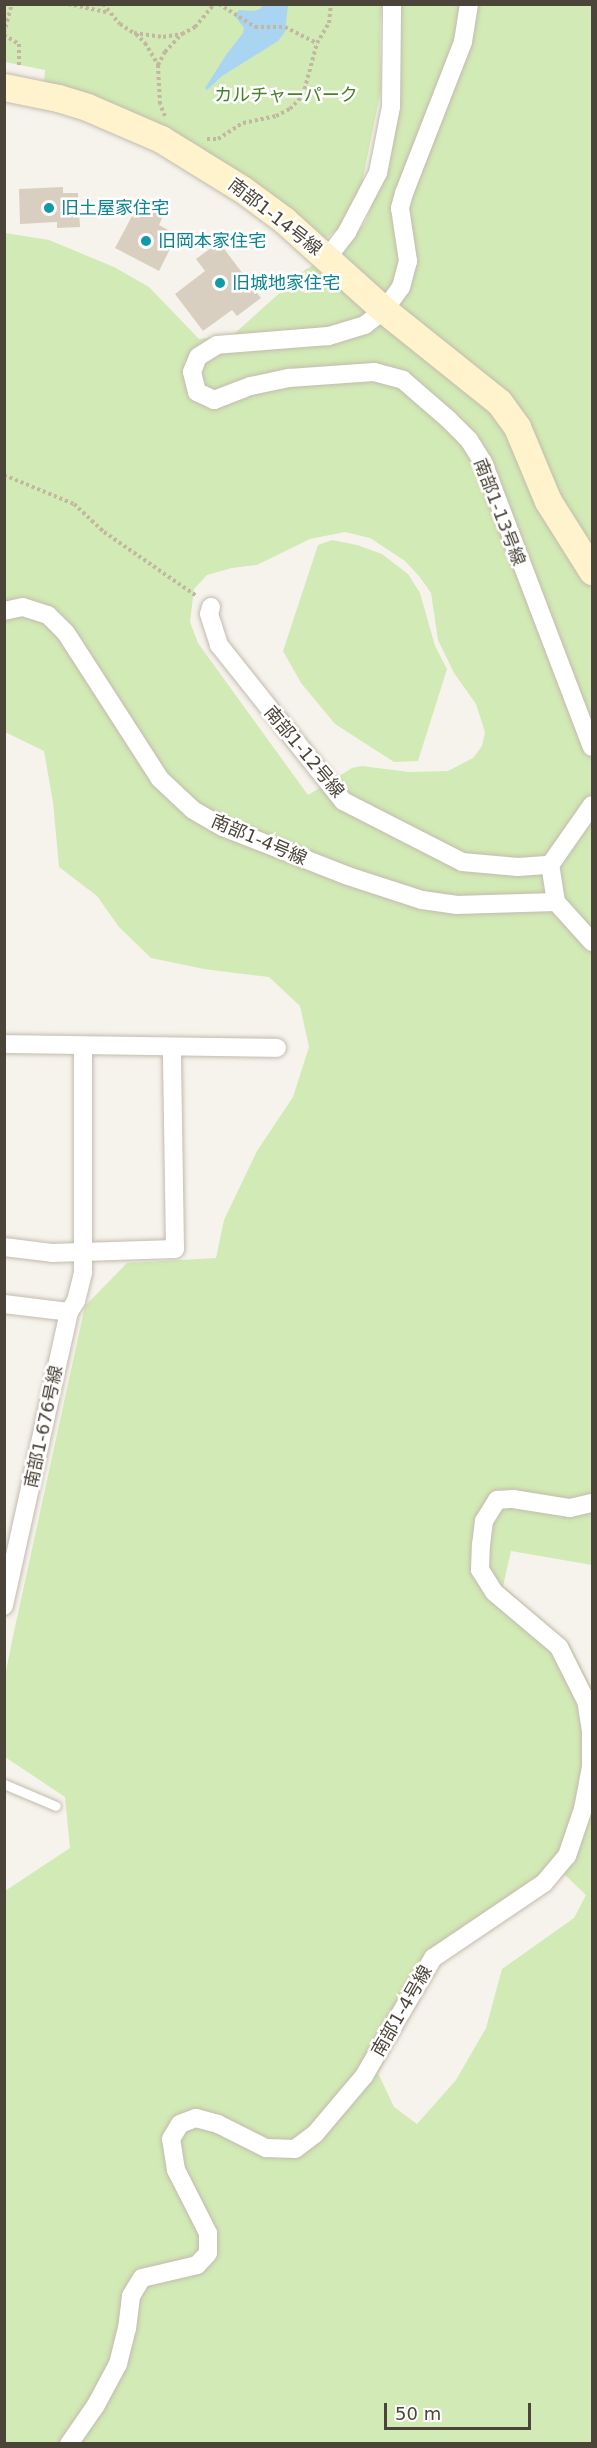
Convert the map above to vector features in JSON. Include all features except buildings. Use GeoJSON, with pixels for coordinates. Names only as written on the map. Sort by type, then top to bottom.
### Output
{"type":"FeatureCollection","features":[{"type":"Feature","properties":{"kind":"street"},"geometry":{"type":"LineString","coordinates":[[327,258],[347,232],[378,173],[391,107],[392,4]]}},
{"type":"Feature","properties":{"kind":"street"},"geometry":{"type":"LineString","coordinates":[[384,310],[401,287],[408,261],[400,208],[404,193],[463,42],[469,4]]}},
{"type":"Feature","properties":{"kind":"street","name":"南部1-14号線"},"geometry":{"type":"LineString","coordinates":[[11,79],[87,107],[161,139],[242,189],[284,220],[384,310],[499,402],[517,427],[548,501],[592,571]]}},
{"type":"Feature","properties":{"kind":"street","name":"南部1-13号線"},"geometry":{"type":"LineString","coordinates":[[384,310],[365,325],[328,336],[217,345],[198,357],[192,372],[197,392],[214,400],[251,386],[289,378],[374,372],[403,380],[448,419],[469,440],[483,462],[592,747]]}},
{"type":"Feature","properties":{"kind":"street","name":"南部1-4号線"},"geometry":{"type":"LineString","coordinates":[[4,611],[23,607],[48,615],[66,633],[160,779],[193,810],[223,826],[348,876],[422,900],[456,905],[556,902]]}},
{"type":"Feature","properties":{"kind":"street","name":"南部1-12号線"},"geometry":{"type":"LineString","coordinates":[[211,607],[209,614],[219,645],[343,801],[462,862],[518,867],[550,865]]}},
{"type":"Feature","properties":{"kind":"street"},"geometry":{"type":"LineString","coordinates":[[592,805],[550,865],[556,902],[592,942]]}},
{"type":"Feature","properties":{"kind":"street"},"geometry":{"type":"LineString","coordinates":[[4,1044],[277,1048]]}},
{"type":"Feature","properties":{"kind":"street","name":"南部1-676号線"},"geometry":{"type":"LineString","coordinates":[[4,1606],[69,1312],[76,1301],[83,1272],[83,1046]]}},
{"type":"Feature","properties":{"kind":"street"},"geometry":{"type":"LineString","coordinates":[[4,1247],[52,1253],[175,1249],[172,1047]]}},
{"type":"Feature","properties":{"kind":"street"},"geometry":{"type":"LineString","coordinates":[[4,1304],[69,1312]]}},
{"type":"Feature","properties":{"kind":"street","name":"南部1-4号線"},"geometry":{"type":"LineString","coordinates":[[69,2444],[96,2405],[118,2364],[127,2329],[131,2296],[142,2278],[197,2265],[208,2253],[208,2233],[177,2170],[171,2139],[180,2124],[196,2118],[218,2124],[242,2139],[266,2148],[294,2149],[315,2134],[364,2076],[433,1958],[544,1883],[567,1856],[583,1809],[591,1767],[591,1731],[586,1701],[559,1647],[494,1592],[480,1570],[481,1545],[484,1521],[497,1500],[513,1499],[570,1508],[592,1503]]}},
{"type":"Feature","properties":{"kind":"lane"},"geometry":{"type":"LineString","coordinates":[[4,1784],[56,1806]]}},
{"type":"Feature","properties":{"kind":"path"},"geometry":{"type":"LineString","coordinates":[[11,79],[21,54],[19,44],[4,34],[12,4]]}},
{"type":"Feature","properties":{"kind":"path"},"geometry":{"type":"LineString","coordinates":[[68,4],[107,12]]}},
{"type":"Feature","properties":{"kind":"path"},"geometry":{"type":"LineString","coordinates":[[102,4],[107,12],[145,43],[158,65],[160,104],[170,122]]}},
{"type":"Feature","properties":{"kind":"path"},"geometry":{"type":"LineString","coordinates":[[134,33],[163,38],[182,34],[195,27],[214,4]]}},
{"type":"Feature","properties":{"kind":"path"},"geometry":{"type":"LineString","coordinates":[[219,4],[255,27],[285,27],[317,43]]}},
{"type":"Feature","properties":{"kind":"path"},"geometry":{"type":"LineString","coordinates":[[198,139],[218,139],[243,123],[276,116],[290,109],[303,95],[317,43],[329,23],[331,4]]}},
{"type":"Feature","properties":{"kind":"path"},"geometry":{"type":"LineString","coordinates":[[158,65],[165,52],[182,34]]}},
{"type":"Feature","properties":{"kind":"path"},"geometry":{"type":"LineString","coordinates":[[4,475],[74,504],[104,532],[211,607]]}},
{"type":"Feature","properties":{"kind":"green space","name":"カルチャーパーク"},"geometry":{"type":"Polygon","coordinates":[[[4,5],[382,5],[381,90],[362,183],[354,206],[338,229],[323,240],[248,179],[196,144],[146,120],[44,82],[45,70],[5,62],[4,5]]]}},
{"type":"Feature","properties":{"kind":"green space"},"geometry":{"type":"Polygon","coordinates":[[[395,5],[592,5],[592,1565],[511,1551],[503,1586],[569,1643],[592,1689],[592,2443],[5,2443],[5,1891],[70,1848],[65,1797],[5,1757],[5,1676],[12,1641],[85,1306],[127,1263],[216,1258],[224,1220],[257,1151],[293,1097],[309,1047],[300,1006],[269,977],[204,969],[151,958],[119,927],[97,896],[59,867],[53,802],[44,751],[5,732],[5,233],[49,240],[114,267],[149,287],[199,339],[233,335],[306,269],[345,250],[366,221],[384,167],[395,5]],[[345,532],[310,539],[257,565],[232,568],[207,575],[194,589],[190,622],[198,643],[308,795],[352,768],[362,766],[409,772],[448,771],[473,758],[482,746],[485,732],[476,704],[454,673],[438,640],[431,593],[405,561],[370,538],[345,532]],[[565,1875],[450,1954],[437,1967],[424,1986],[378,2073],[394,2107],[417,2124],[456,2080],[486,2028],[502,1969],[574,1918],[586,1895],[565,1875]]]}},
{"type":"Feature","properties":{"kind":"green space"},"geometry":{"type":"Polygon","coordinates":[[[332,540],[357,545],[382,554],[408,574],[420,593],[435,646],[447,669],[418,761],[394,762],[335,724],[301,683],[283,651],[318,545],[332,540]]]}},
{"type":"Feature","properties":{"kind":"water"},"geometry":{"type":"Polygon","coordinates":[[[263,5],[288,5],[285,32],[278,41],[222,76],[207,90],[205,88],[243,33],[244,28],[235,16],[239,10],[254,11],[263,5]]]}},
{"type":"Feature","properties":{"kind":"place","name":"旧土屋家住宅"},"geometry":{"type":"Point","coordinates":[49,208]}},
{"type":"Feature","properties":{"kind":"place","name":"旧岡本家住宅"},"geometry":{"type":"Point","coordinates":[146,241]}},
{"type":"Feature","properties":{"kind":"place","name":"旧城地家住宅"},"geometry":{"type":"Point","coordinates":[220,283]}}]}
